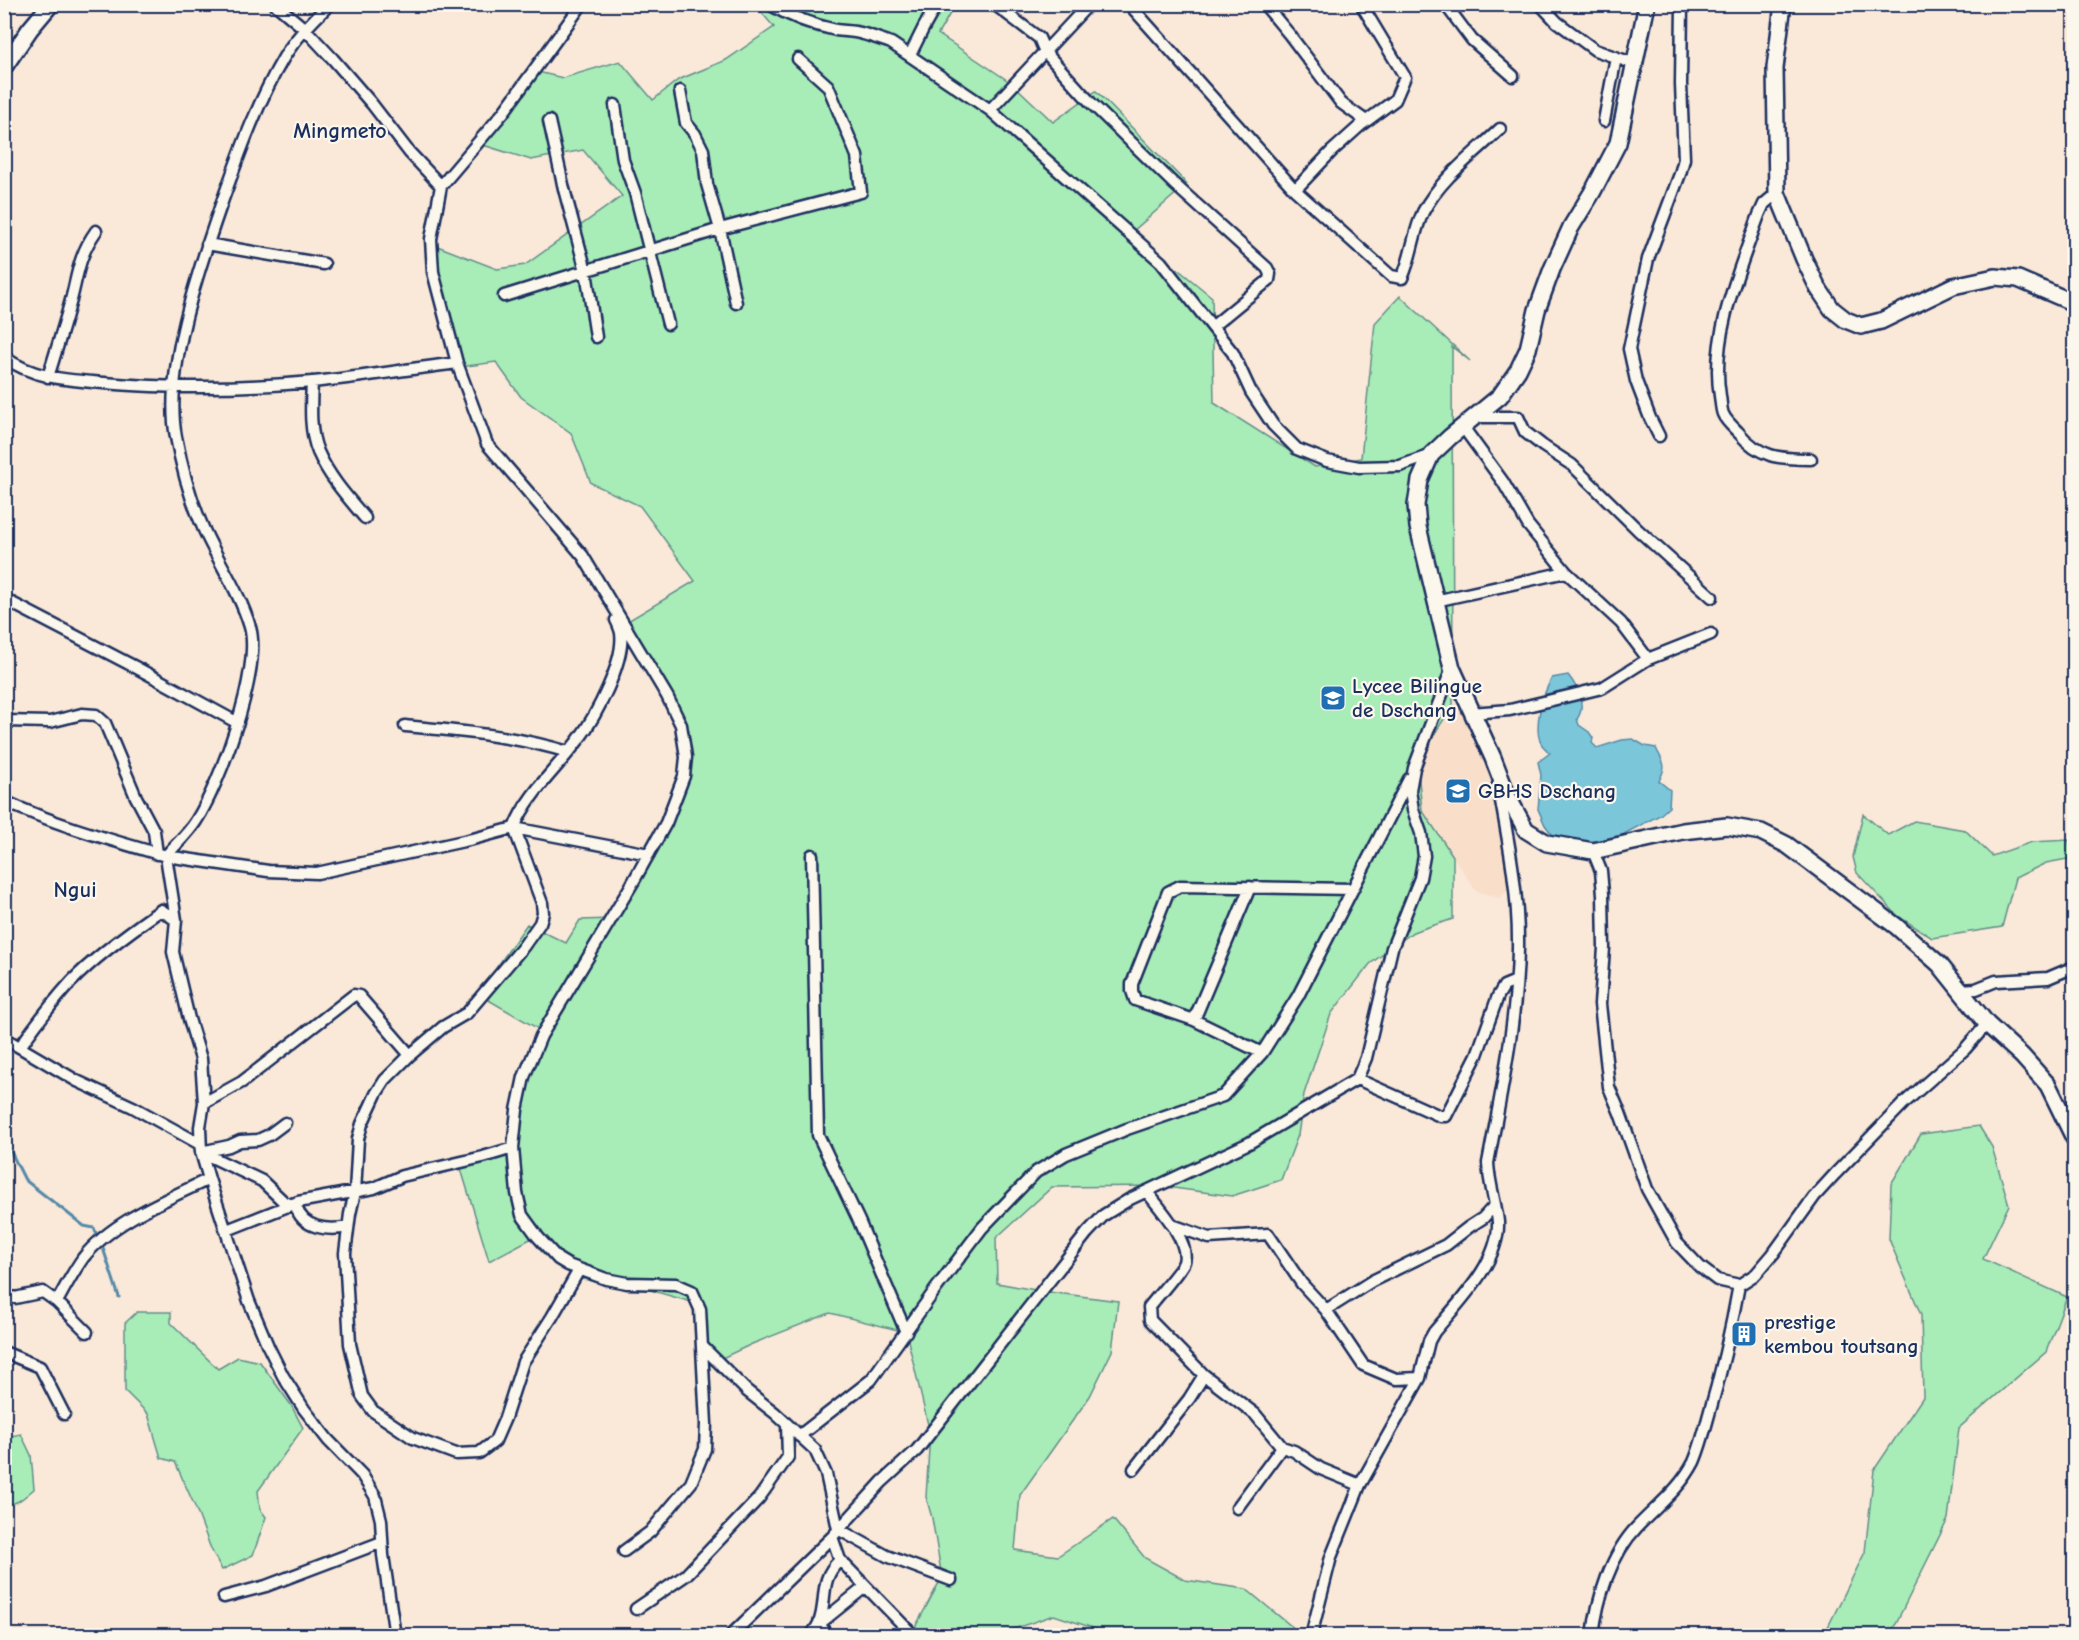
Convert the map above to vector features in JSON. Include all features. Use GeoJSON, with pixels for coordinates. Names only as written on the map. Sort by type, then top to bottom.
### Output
{"type":"FeatureCollection","features":[{"type":"Feature","properties":{"kind":"street"},"geometry":{"type":"LineString","coordinates":[[4,67],[30,29],[51,4]]}},
{"type":"Feature","properties":{"kind":"street"},"geometry":{"type":"LineString","coordinates":[[275,4],[305,29],[364,95],[409,152],[441,186]]}},
{"type":"Feature","properties":{"kind":"street"},"geometry":{"type":"LineString","coordinates":[[161,855],[196,822],[219,774],[238,723],[252,654],[251,629],[189,494],[176,435],[173,408],[180,351],[196,279],[249,125],[286,54],[305,29],[330,4]]}},
{"type":"Feature","properties":{"kind":"street"},"geometry":{"type":"LineString","coordinates":[[582,4],[503,113],[441,186],[430,239],[433,272],[457,363],[487,444],[583,556],[667,696],[681,725],[686,757],[684,776],[649,854],[541,1036],[524,1077],[516,1110],[513,1148],[517,1193],[522,1215],[538,1238],[558,1259],[579,1270],[606,1279],[627,1283],[676,1284],[692,1291],[700,1309],[706,1424],[705,1449],[691,1483],[650,1532],[624,1551]]}},
{"type":"Feature","properties":{"kind":"street"},"geometry":{"type":"LineString","coordinates":[[769,4],[781,12],[837,30],[855,32],[891,43],[990,110],[1161,262],[1214,326],[1233,353],[1251,392],[1273,425],[1297,448],[1327,461],[1359,467],[1400,466],[1431,455],[1500,396],[1518,370],[1528,349],[1537,310],[1552,269],[1571,227],[1618,143],[1647,4]]}},
{"type":"Feature","properties":{"kind":"street"},"geometry":{"type":"LineString","coordinates":[[910,55],[937,4]]}},
{"type":"Feature","properties":{"kind":"street"},"geometry":{"type":"LineString","coordinates":[[994,4],[1039,38],[1045,52],[1091,103],[1174,184],[1267,268],[1270,274],[1269,280],[1214,326]]}},
{"type":"Feature","properties":{"kind":"street"},"geometry":{"type":"LineString","coordinates":[[990,110],[1089,4]]}},
{"type":"Feature","properties":{"kind":"street"},"geometry":{"type":"LineString","coordinates":[[1129,4],[1294,190],[1391,276],[1402,278],[1408,265],[1414,234],[1424,210],[1445,182],[1500,129]]}},
{"type":"Feature","properties":{"kind":"street"},"geometry":{"type":"LineString","coordinates":[[1264,4],[1341,103],[1366,121]]}},
{"type":"Feature","properties":{"kind":"street"},"geometry":{"type":"LineString","coordinates":[[1294,190],[1332,151],[1366,121],[1395,100],[1405,77],[1361,4]]}},
{"type":"Feature","properties":{"kind":"street"},"geometry":{"type":"LineString","coordinates":[[1445,4],[1472,40],[1514,76]]}},
{"type":"Feature","properties":{"kind":"street"},"geometry":{"type":"LineString","coordinates":[[1540,4],[1557,22],[1595,50],[1635,64]]}},
{"type":"Feature","properties":{"kind":"street"},"geometry":{"type":"LineString","coordinates":[[1659,436],[1636,381],[1629,349],[1647,259],[1684,159],[1681,84],[1682,4]]}},
{"type":"Feature","properties":{"kind":"street"},"geometry":{"type":"LineString","coordinates":[[1783,4],[1776,68],[1777,193],[1804,259],[1818,288],[1832,309],[1846,320],[1861,326],[1881,321],[1953,286],[1995,277],[2018,279],[2074,303]]}},
{"type":"Feature","properties":{"kind":"street"},"geometry":{"type":"LineString","coordinates":[[1604,121],[1616,57]]}},
{"type":"Feature","properties":{"kind":"street"},"geometry":{"type":"LineString","coordinates":[[504,296],[720,229],[861,192],[857,156],[828,86],[798,59]]}},
{"type":"Feature","properties":{"kind":"street"},"geometry":{"type":"LineString","coordinates":[[680,91],[686,123],[695,134],[702,150],[707,184],[720,229],[736,303]]}},
{"type":"Feature","properties":{"kind":"street"},"geometry":{"type":"LineString","coordinates":[[615,105],[623,160],[651,250],[668,324]]}},
{"type":"Feature","properties":{"kind":"street"},"geometry":{"type":"LineString","coordinates":[[549,121],[586,271],[596,337]]}},
{"type":"Feature","properties":{"kind":"street"},"geometry":{"type":"LineString","coordinates":[[1777,193],[1764,204],[1759,215],[1724,321],[1718,351],[1718,381],[1723,415],[1741,436],[1759,451],[1782,459],[1811,459]]}},
{"type":"Feature","properties":{"kind":"street"},"geometry":{"type":"LineString","coordinates":[[48,377],[72,294],[77,267],[88,242],[96,231]]}},
{"type":"Feature","properties":{"kind":"street"},"geometry":{"type":"LineString","coordinates":[[207,244],[324,264]]}},
{"type":"Feature","properties":{"kind":"street"},"geometry":{"type":"LineString","coordinates":[[4,357],[26,370],[48,377],[129,385],[229,387],[312,382],[457,363]]}},
{"type":"Feature","properties":{"kind":"street"},"geometry":{"type":"LineString","coordinates":[[312,382],[311,418],[318,451],[332,476],[365,518]]}},
{"type":"Feature","properties":{"kind":"street"},"geometry":{"type":"LineString","coordinates":[[1469,422],[1518,417],[1525,432],[1572,465],[1638,530],[1712,597]]}},
{"type":"Feature","properties":{"kind":"street"},"geometry":{"type":"LineString","coordinates":[[1469,422],[1528,525],[1566,572],[1621,622],[1647,659]]}},
{"type":"Feature","properties":{"kind":"street"},"geometry":{"type":"LineString","coordinates":[[1431,455],[1420,480],[1416,505],[1418,527],[1435,601],[1452,668],[1508,797],[1526,830],[1547,843],[1593,851],[1683,831],[1726,826],[1761,832],[1787,845],[1925,950],[1987,1024],[2022,1056],[2048,1085],[2074,1138]]}},
{"type":"Feature","properties":{"kind":"street"},"geometry":{"type":"LineString","coordinates":[[1435,601],[1566,572]]}},
{"type":"Feature","properties":{"kind":"street"},"geometry":{"type":"LineString","coordinates":[[4,599],[238,723]]}},
{"type":"Feature","properties":{"kind":"street"},"geometry":{"type":"LineString","coordinates":[[579,1270],[523,1362],[495,1441],[479,1453],[456,1454],[413,1438],[373,1411],[362,1396],[350,1344],[345,1252],[355,1192],[358,1139],[362,1124],[385,1080],[443,1027],[467,1013],[523,947],[540,923],[543,913],[542,903],[514,828],[533,793],[581,737],[605,695],[619,660],[621,633],[612,606]]}},
{"type":"Feature","properties":{"kind":"street"},"geometry":{"type":"LineString","coordinates":[[1472,713],[1510,710],[1602,688],[1647,659],[1711,634]]}},
{"type":"Feature","properties":{"kind":"street"},"geometry":{"type":"LineString","coordinates":[[799,1436],[871,1380],[982,1228],[1036,1173],[1066,1154],[1127,1129],[1222,1096],[1262,1053],[1298,996],[1414,768],[1452,668]]}},
{"type":"Feature","properties":{"kind":"street"},"geometry":{"type":"LineString","coordinates":[[4,722],[50,722],[82,714],[96,714],[105,723],[136,797],[154,831],[176,920],[173,952],[201,1059],[204,1103],[200,1127],[201,1152]]}},
{"type":"Feature","properties":{"kind":"street"},"geometry":{"type":"LineString","coordinates":[[405,726],[501,737],[545,745],[568,752]]}},
{"type":"Feature","properties":{"kind":"street"},"geometry":{"type":"LineString","coordinates":[[1311,1635],[1331,1557],[1360,1485],[1420,1378],[1429,1341],[1434,1332],[1476,1280],[1498,1238],[1498,1220],[1489,1182],[1488,1163],[1510,1041],[1518,949],[1516,896],[1493,758]]}},
{"type":"Feature","properties":{"kind":"street"},"geometry":{"type":"LineString","coordinates":[[730,1635],[835,1533],[882,1482],[917,1450],[1087,1233],[1104,1215],[1146,1192],[1250,1143],[1357,1079],[1366,1058],[1392,948],[1420,878],[1424,856],[1421,833],[1413,810],[1410,790],[1414,768]]}},
{"type":"Feature","properties":{"kind":"street"},"geometry":{"type":"LineString","coordinates":[[4,801],[41,817],[161,855],[268,871],[317,873],[514,828],[649,854]]}},
{"type":"Feature","properties":{"kind":"street"},"geometry":{"type":"LineString","coordinates":[[1593,851],[1601,871],[1602,883],[1604,948],[1600,1004],[1609,1087],[1647,1189],[1677,1243],[1700,1267],[1717,1280],[1739,1285]]}},
{"type":"Feature","properties":{"kind":"street"},"geometry":{"type":"LineString","coordinates":[[812,855],[818,1135],[859,1221],[906,1332]]}},
{"type":"Feature","properties":{"kind":"street"},"geometry":{"type":"LineString","coordinates":[[1262,1053],[1194,1020],[1135,1000],[1132,984],[1168,892],[1180,886],[1353,889]]}},
{"type":"Feature","properties":{"kind":"street"},"geometry":{"type":"LineString","coordinates":[[1194,1020],[1250,887]]}},
{"type":"Feature","properties":{"kind":"street"},"geometry":{"type":"LineString","coordinates":[[20,1047],[44,1013],[73,980],[133,930],[161,910],[176,920]]}},
{"type":"Feature","properties":{"kind":"street"},"geometry":{"type":"LineString","coordinates":[[2063,971],[2074,959]]}},
{"type":"Feature","properties":{"kind":"street"},"geometry":{"type":"LineString","coordinates":[[1960,990],[1976,989],[1996,981],[2048,978],[2074,967]]}},
{"type":"Feature","properties":{"kind":"street"},"geometry":{"type":"LineString","coordinates":[[1357,1079],[1440,1116],[1446,1116],[1477,1055],[1498,996],[1504,986],[1516,981]]}},
{"type":"Feature","properties":{"kind":"street"},"geometry":{"type":"LineString","coordinates":[[204,1103],[242,1082],[354,995],[359,996],[410,1055]]}},
{"type":"Feature","properties":{"kind":"street"},"geometry":{"type":"LineString","coordinates":[[1593,1635],[1595,1621],[1618,1551],[1636,1528],[1666,1500],[1694,1460],[1719,1381],[1739,1285],[1756,1274],[1821,1189],[1905,1102],[1965,1049],[1987,1024]]}},
{"type":"Feature","properties":{"kind":"street"},"geometry":{"type":"LineString","coordinates":[[4,1038],[77,1081],[133,1107],[200,1144],[209,1179],[249,1301],[268,1346],[283,1376],[304,1409],[328,1440],[362,1475],[375,1496],[381,1520],[395,1635]]}},
{"type":"Feature","properties":{"kind":"street"},"geometry":{"type":"LineString","coordinates":[[201,1152],[229,1146],[240,1141],[258,1140],[285,1123]]}},
{"type":"Feature","properties":{"kind":"street"},"geometry":{"type":"LineString","coordinates":[[226,1230],[290,1205],[330,1195],[374,1188],[402,1176],[513,1148]]}},
{"type":"Feature","properties":{"kind":"street"},"geometry":{"type":"LineString","coordinates":[[201,1152],[262,1181],[290,1205],[296,1206],[303,1222],[329,1230],[348,1227]]}},
{"type":"Feature","properties":{"kind":"street"},"geometry":{"type":"LineString","coordinates":[[57,1302],[84,1257],[110,1232],[209,1179]]}},
{"type":"Feature","properties":{"kind":"street"},"geometry":{"type":"LineString","coordinates":[[1146,1192],[1172,1225],[1184,1250],[1184,1263],[1149,1307],[1150,1320],[1204,1375],[1256,1414],[1282,1447],[1294,1451],[1321,1469],[1360,1485]]}},
{"type":"Feature","properties":{"kind":"street"},"geometry":{"type":"LineString","coordinates":[[1326,1310],[1372,1281],[1446,1245],[1483,1218],[1494,1206]]}},
{"type":"Feature","properties":{"kind":"street"},"geometry":{"type":"LineString","coordinates":[[1172,1225],[1209,1238],[1268,1234],[1302,1284],[1326,1310],[1363,1365],[1396,1379],[1420,1378]]}},
{"type":"Feature","properties":{"kind":"street"},"geometry":{"type":"LineString","coordinates":[[4,1291],[6,1296],[15,1298],[43,1292],[57,1302],[87,1332]]}},
{"type":"Feature","properties":{"kind":"street"},"geometry":{"type":"LineString","coordinates":[[703,1347],[815,1450],[826,1474],[840,1560],[914,1635]]}},
{"type":"Feature","properties":{"kind":"street"},"geometry":{"type":"LineString","coordinates":[[4,1352],[40,1367],[64,1414]]}},
{"type":"Feature","properties":{"kind":"street"},"geometry":{"type":"LineString","coordinates":[[1134,1469],[1189,1399],[1204,1375]]}},
{"type":"Feature","properties":{"kind":"street"},"geometry":{"type":"LineString","coordinates":[[636,1609],[686,1575],[759,1498],[788,1457],[787,1424]]}},
{"type":"Feature","properties":{"kind":"street"},"geometry":{"type":"LineString","coordinates":[[1237,1508],[1282,1447]]}},
{"type":"Feature","properties":{"kind":"street"},"geometry":{"type":"LineString","coordinates":[[835,1533],[951,1580]]}},
{"type":"Feature","properties":{"kind":"street"},"geometry":{"type":"LineString","coordinates":[[224,1597],[266,1586],[382,1542]]}},
{"type":"Feature","properties":{"kind":"street"},"geometry":{"type":"LineString","coordinates":[[828,1635],[819,1624],[824,1586],[831,1568],[840,1560]]}},
{"type":"Feature","properties":{"kind":"street"},"geometry":{"type":"LineString","coordinates":[[811,1635],[819,1624],[865,1587]]}},
{"type":"Feature","properties":{"kind":"shaded area","name":"GBHS Dschang"},"geometry":{"type":"Polygon","coordinates":[[[1459,699],[1491,761],[1509,889],[1499,898],[1476,891],[1422,810],[1418,771],[1430,741],[1459,699]]]}},
{"type":"Feature","properties":{"kind":"green space"},"geometry":{"type":"Polygon","coordinates":[[[755,5],[955,5],[938,34],[1013,84],[1053,122],[1096,91],[1187,184],[1132,232],[1212,297],[1214,403],[1315,467],[1361,458],[1375,323],[1400,296],[1470,361],[1452,347],[1453,705],[1430,741],[1418,771],[1422,810],[1453,856],[1453,919],[1413,932],[1370,964],[1331,1014],[1304,1094],[1298,1135],[1281,1180],[1232,1196],[1159,1186],[1052,1187],[996,1238],[997,1283],[1118,1301],[1112,1351],[1090,1396],[1020,1495],[1015,1550],[1058,1556],[1113,1519],[1145,1558],[1185,1580],[1246,1589],[1302,1635],[1114,1635],[1054,1615],[996,1635],[911,1635],[942,1577],[926,1497],[930,1433],[906,1332],[830,1313],[752,1344],[703,1367],[695,1303],[643,1288],[575,1278],[541,1251],[532,1238],[489,1261],[458,1159],[511,1151],[518,1104],[544,1032],[478,994],[527,924],[566,943],[580,920],[613,919],[644,864],[683,772],[681,729],[626,622],[695,581],[640,506],[591,483],[571,433],[521,397],[496,362],[460,367],[436,277],[432,244],[497,269],[525,265],[622,196],[583,150],[531,160],[480,144],[538,72],[563,78],[620,61],[653,100],[678,80],[726,60],[774,27],[755,5]]]}},
{"type":"Feature","properties":{"kind":"green space"},"geometry":{"type":"Polygon","coordinates":[[[1863,814],[1888,835],[1914,821],[1965,830],[1992,856],[2032,842],[2069,840],[2073,858],[2046,863],[2015,878],[2002,927],[1932,938],[1898,916],[1857,873],[1853,857],[1863,814]]]}},
{"type":"Feature","properties":{"kind":"green space"},"geometry":{"type":"Polygon","coordinates":[[[1979,1126],[1992,1147],[2009,1205],[1983,1259],[2067,1297],[2046,1352],[1959,1428],[1948,1519],[1890,1635],[1824,1635],[1865,1552],[1874,1470],[1923,1397],[1921,1315],[1889,1239],[1891,1184],[1921,1134],[1979,1126]]]}},
{"type":"Feature","properties":{"kind":"green space"},"geometry":{"type":"Polygon","coordinates":[[[137,1312],[171,1312],[171,1323],[218,1369],[238,1357],[260,1362],[291,1405],[303,1428],[258,1491],[260,1509],[266,1517],[253,1555],[222,1570],[175,1462],[161,1458],[148,1414],[125,1391],[125,1323],[137,1312]]]}},
{"type":"Feature","properties":{"kind":"green space"},"geometry":{"type":"Polygon","coordinates":[[[21,1434],[31,1455],[34,1489],[17,1502],[4,1504],[5,1437],[21,1434]]]}},
{"type":"Feature","properties":{"kind":"water"},"geometry":{"type":"Polygon","coordinates":[[[1568,675],[1580,696],[1581,708],[1577,719],[1579,725],[1589,732],[1593,738],[1592,743],[1597,748],[1633,739],[1645,746],[1656,748],[1664,767],[1659,781],[1670,790],[1669,807],[1660,815],[1607,843],[1570,847],[1554,837],[1545,825],[1538,809],[1541,775],[1538,762],[1550,753],[1542,744],[1539,736],[1540,710],[1552,678],[1568,675]]]}},
{"type":"Feature","properties":{"kind":"waterway"},"geometry":{"type":"LineString","coordinates":[[4,1146],[11,1152],[25,1180],[84,1226],[94,1228],[98,1237]]}},
{"type":"Feature","properties":{"kind":"waterway"},"geometry":{"type":"LineString","coordinates":[[102,1245],[119,1297]]}},
{"type":"Feature","properties":{"kind":"place","name":"Lycee Bilingue de Dschang"},"geometry":{"type":"Point","coordinates":[1333,698]}},
{"type":"Feature","properties":{"kind":"place","name":"GBHS Dschang"},"geometry":{"type":"Point","coordinates":[1458,791]}},
{"type":"Feature","properties":{"kind":"place","name":"prestige kembou toutsang"},"geometry":{"type":"Point","coordinates":[1744,1334]}},
{"type":"Feature","properties":{"kind":"district","name":"Mingmeto"},"geometry":{"type":"Point","coordinates":[340,130]}},
{"type":"Feature","properties":{"kind":"district","name":"Ngui"},"geometry":{"type":"Point","coordinates":[75,889]}}]}
